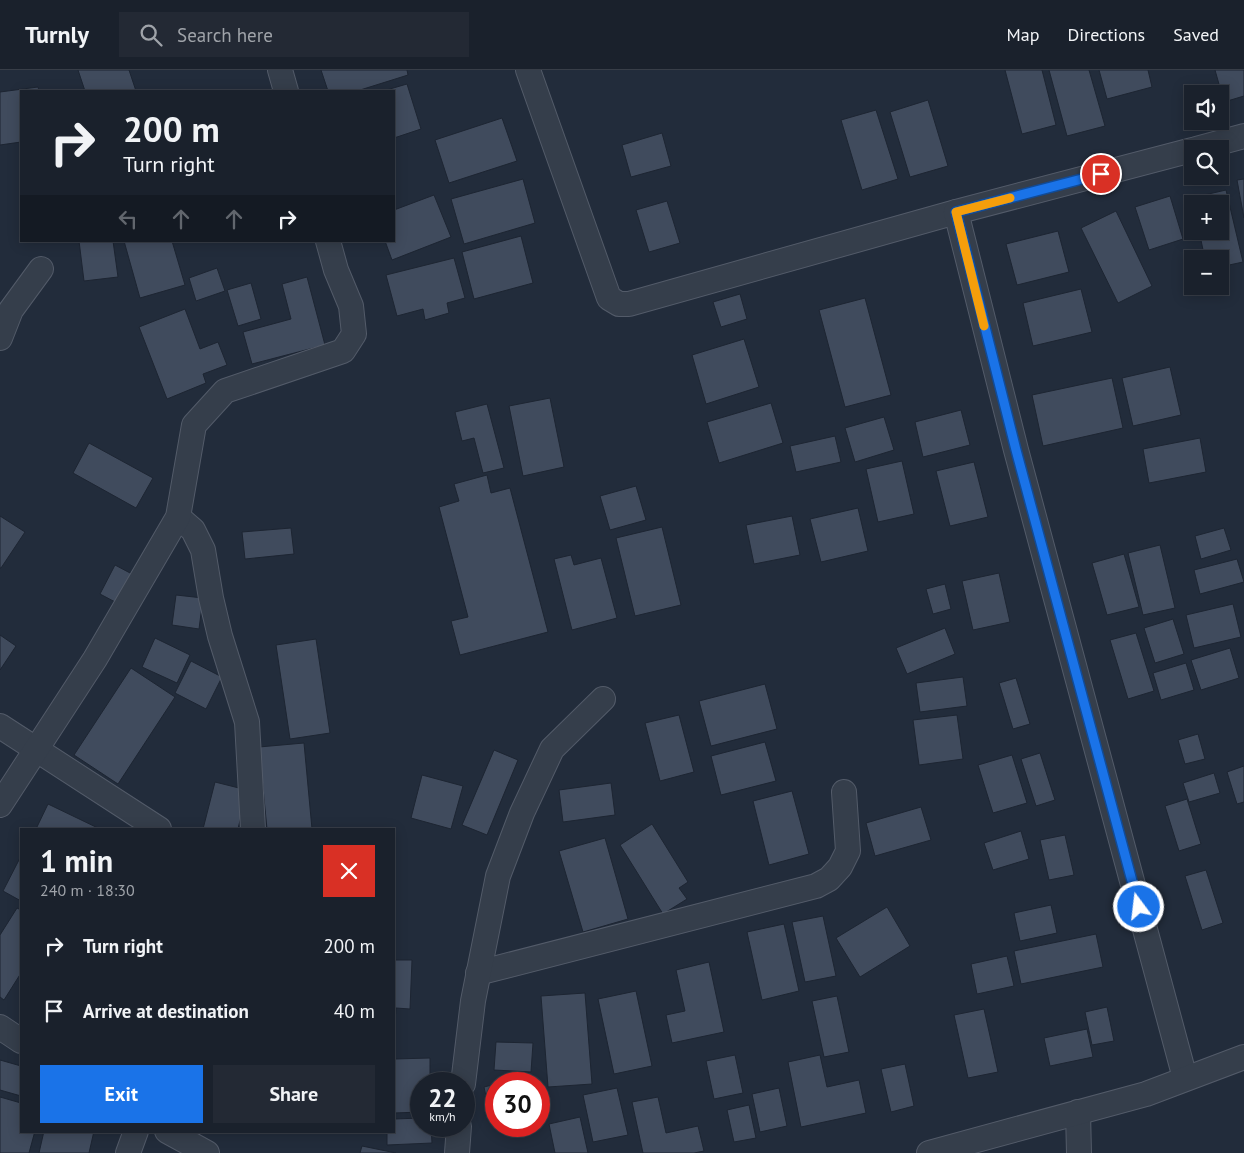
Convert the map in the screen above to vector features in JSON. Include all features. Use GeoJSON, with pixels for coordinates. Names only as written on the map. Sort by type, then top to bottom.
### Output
{"type":"FeatureCollection","features":[{"type":"Feature","properties":{"kind":"street"},"geometry":{"type":"LineString","coordinates":[[280,70],[286,90]]}},
{"type":"Feature","properties":{"kind":"street"},"geometry":{"type":"LineString","coordinates":[[528,70],[609,298],[619,304],[630,304],[956,212],[1184,152]]}},
{"type":"Feature","properties":{"kind":"street"},"geometry":{"type":"LineString","coordinates":[[1229,140],[1244,136]]}},
{"type":"Feature","properties":{"kind":"street"},"geometry":{"type":"LineString","coordinates":[[956,212],[1018,460],[1185,1078]]}},
{"type":"Feature","properties":{"kind":"street"},"geometry":{"type":"LineString","coordinates":[[0,805],[95,659],[178,516],[194,426],[226,391],[343,351],[354,334],[351,306],[336,270],[328,242]]}},
{"type":"Feature","properties":{"kind":"street"},"geometry":{"type":"LineString","coordinates":[[0,338],[12,310],[41,269]]}},
{"type":"Feature","properties":{"kind":"street"},"geometry":{"type":"LineString","coordinates":[[178,516],[193,530],[203,550],[220,636],[247,722],[253,828]]}},
{"type":"Feature","properties":{"kind":"street"},"geometry":{"type":"LineString","coordinates":[[464,1072],[473,1001],[498,876],[522,813],[552,748],[603,699]]}},
{"type":"Feature","properties":{"kind":"street"},"geometry":{"type":"LineString","coordinates":[[0,726],[157,828]]}},
{"type":"Feature","properties":{"kind":"street"},"geometry":{"type":"LineString","coordinates":[[478,973],[816,886],[829,879],[840,867],[848,851],[844,792]]}},
{"type":"Feature","properties":{"kind":"street"},"geometry":{"type":"LineString","coordinates":[[0,1027],[20,1040]]}},
{"type":"Feature","properties":{"kind":"street"},"geometry":{"type":"LineString","coordinates":[[929,1153],[1146,1094],[1244,1057]]}},
{"type":"Feature","properties":{"kind":"street"},"geometry":{"type":"LineString","coordinates":[[1078,1112],[1080,1153]]}},
{"type":"Feature","properties":{"kind":"street"},"geometry":{"type":"LineString","coordinates":[[128,1153],[135,1133]]}},
{"type":"Feature","properties":{"kind":"street"},"geometry":{"type":"LineString","coordinates":[[171,1133],[207,1153]]}},
{"type":"Feature","properties":{"kind":"street"},"geometry":{"type":"LineString","coordinates":[[456,1153],[458,1137]]}},
{"type":"Feature","properties":{"kind":"building"},"geometry":{"type":"Polygon","coordinates":[[[78,70],[129,70],[136,90],[85,90],[78,70]]]}},
{"type":"Feature","properties":{"kind":"building"},"geometry":{"type":"Polygon","coordinates":[[[321,70],[407,70],[408,75],[360,90],[328,90],[321,70]]]}},
{"type":"Feature","properties":{"kind":"building"},"geometry":{"type":"Polygon","coordinates":[[[1005,70],[1042,70],[1056,125],[1022,134],[1005,70]]]}},
{"type":"Feature","properties":{"kind":"building"},"geometry":{"type":"Polygon","coordinates":[[[1049,70],[1089,70],[1105,126],[1067,136],[1049,70]]]}},
{"type":"Feature","properties":{"kind":"building"},"geometry":{"type":"Polygon","coordinates":[[[1099,70],[1148,70],[1152,87],[1107,99],[1099,70]]]}},
{"type":"Feature","properties":{"kind":"building"},"geometry":{"type":"Polygon","coordinates":[[[1215,70],[1244,70],[1244,96],[1229,100],[1229,85],[1219,85],[1215,70]]]}},
{"type":"Feature","properties":{"kind":"building"},"geometry":{"type":"Polygon","coordinates":[[[407,84],[421,129],[395,138],[395,90],[386,90],[407,84]]]}},
{"type":"Feature","properties":{"kind":"building"},"geometry":{"type":"Polygon","coordinates":[[[38,87],[39,90],[20,90],[20,142],[0,145],[0,92],[38,87]]]}},
{"type":"Feature","properties":{"kind":"building"},"geometry":{"type":"Polygon","coordinates":[[[928,100],[948,166],[910,177],[890,112],[928,100]]]}},
{"type":"Feature","properties":{"kind":"building"},"geometry":{"type":"Polygon","coordinates":[[[876,110],[898,179],[862,190],[841,120],[876,110]]]}},
{"type":"Feature","properties":{"kind":"building"},"geometry":{"type":"Polygon","coordinates":[[[502,118],[517,161],[449,183],[435,140],[502,118]]]}},
{"type":"Feature","properties":{"kind":"building"},"geometry":{"type":"Polygon","coordinates":[[[662,133],[671,166],[631,177],[622,145],[662,133]]]}},
{"type":"Feature","properties":{"kind":"building"},"geometry":{"type":"Polygon","coordinates":[[[523,179],[535,223],[464,244],[451,199],[523,179]]]}},
{"type":"Feature","properties":{"kind":"building"},"geometry":{"type":"Polygon","coordinates":[[[1244,179],[1244,218],[1237,180],[1244,179]]]}},
{"type":"Feature","properties":{"kind":"building"},"geometry":{"type":"Polygon","coordinates":[[[1226,190],[1227,195],[1204,195],[1226,190]]]}},
{"type":"Feature","properties":{"kind":"building"},"geometry":{"type":"Polygon","coordinates":[[[434,195],[451,237],[392,260],[385,242],[395,242],[395,210],[434,195]]]}},
{"type":"Feature","properties":{"kind":"building"},"geometry":{"type":"Polygon","coordinates":[[[1170,196],[1183,239],[1149,250],[1135,207],[1170,196]]]}},
{"type":"Feature","properties":{"kind":"building"},"geometry":{"type":"Polygon","coordinates":[[[667,201],[680,243],[649,252],[636,210],[667,201]]]}},
{"type":"Feature","properties":{"kind":"building"},"geometry":{"type":"Polygon","coordinates":[[[1229,203],[1243,262],[1229,265],[1229,250],[1203,250],[1201,240],[1229,240],[1229,203]]]}},
{"type":"Feature","properties":{"kind":"building"},"geometry":{"type":"Polygon","coordinates":[[[1116,211],[1152,286],[1118,303],[1081,228],[1116,211]]]}},
{"type":"Feature","properties":{"kind":"building"},"geometry":{"type":"Polygon","coordinates":[[[1058,231],[1069,272],[1017,285],[1006,244],[1058,231]]]}},
{"type":"Feature","properties":{"kind":"building"},"geometry":{"type":"Polygon","coordinates":[[[521,236],[533,283],[474,299],[462,252],[521,236]]]}},
{"type":"Feature","properties":{"kind":"building"},"geometry":{"type":"Polygon","coordinates":[[[79,242],[113,242],[118,277],[84,281],[79,242]]]}},
{"type":"Feature","properties":{"kind":"building"},"geometry":{"type":"Polygon","coordinates":[[[124,242],[172,242],[185,285],[140,298],[124,242]]]}},
{"type":"Feature","properties":{"kind":"building"},"geometry":{"type":"Polygon","coordinates":[[[454,258],[465,298],[447,303],[449,313],[425,320],[423,309],[397,316],[386,275],[454,258]]]}},
{"type":"Feature","properties":{"kind":"building"},"geometry":{"type":"Polygon","coordinates":[[[217,268],[225,291],[196,301],[189,278],[217,268]]]}},
{"type":"Feature","properties":{"kind":"building"},"geometry":{"type":"Polygon","coordinates":[[[307,277],[325,345],[252,364],[243,332],[291,319],[282,284],[307,277]]]}},
{"type":"Feature","properties":{"kind":"building"},"geometry":{"type":"Polygon","coordinates":[[[251,283],[261,319],[238,326],[227,290],[251,283]]]}},
{"type":"Feature","properties":{"kind":"building"},"geometry":{"type":"Polygon","coordinates":[[[1081,289],[1092,332],[1033,346],[1023,303],[1081,289]]]}},
{"type":"Feature","properties":{"kind":"building"},"geometry":{"type":"Polygon","coordinates":[[[740,294],[747,319],[721,327],[713,302],[740,294]]]}},
{"type":"Feature","properties":{"kind":"building"},"geometry":{"type":"Polygon","coordinates":[[[865,298],[891,395],[845,407],[819,310],[865,298]]]}},
{"type":"Feature","properties":{"kind":"building"},"geometry":{"type":"Polygon","coordinates":[[[185,309],[200,349],[218,342],[227,365],[203,374],[206,383],[167,399],[139,327],[185,309]]]}},
{"type":"Feature","properties":{"kind":"building"},"geometry":{"type":"Polygon","coordinates":[[[744,339],[759,387],[706,404],[692,355],[744,339]]]}},
{"type":"Feature","properties":{"kind":"building"},"geometry":{"type":"Polygon","coordinates":[[[1170,367],[1181,415],[1133,426],[1122,378],[1170,367]]]}},
{"type":"Feature","properties":{"kind":"building"},"geometry":{"type":"Polygon","coordinates":[[[1112,378],[1123,428],[1043,446],[1032,395],[1112,378]]]}},
{"type":"Feature","properties":{"kind":"building"},"geometry":{"type":"Polygon","coordinates":[[[550,398],[564,467],[523,476],[509,406],[550,398]]]}},
{"type":"Feature","properties":{"kind":"building"},"geometry":{"type":"Polygon","coordinates":[[[771,403],[783,443],[719,463],[707,422],[771,403]]]}},
{"type":"Feature","properties":{"kind":"building"},"geometry":{"type":"Polygon","coordinates":[[[487,404],[504,468],[483,473],[474,438],[462,441],[455,412],[487,404]]]}},
{"type":"Feature","properties":{"kind":"building"},"geometry":{"type":"Polygon","coordinates":[[[961,410],[970,445],[923,457],[915,422],[961,410]]]}},
{"type":"Feature","properties":{"kind":"building"},"geometry":{"type":"Polygon","coordinates":[[[884,417],[894,450],[855,462],[845,428],[884,417]]]}},
{"type":"Feature","properties":{"kind":"building"},"geometry":{"type":"Polygon","coordinates":[[[835,436],[841,462],[796,472],[790,446],[835,436]]]}},
{"type":"Feature","properties":{"kind":"building"},"geometry":{"type":"Polygon","coordinates":[[[1200,438],[1206,472],[1149,483],[1143,449],[1200,438]]]}},
{"type":"Feature","properties":{"kind":"building"},"geometry":{"type":"Polygon","coordinates":[[[89,443],[153,478],[136,508],[73,473],[89,443]]]}},
{"type":"Feature","properties":{"kind":"building"},"geometry":{"type":"Polygon","coordinates":[[[902,461],[914,514],[878,522],[866,469],[902,461]]]}},
{"type":"Feature","properties":{"kind":"building"},"geometry":{"type":"Polygon","coordinates":[[[974,462],[988,517],[950,526],[936,471],[974,462]]]}},
{"type":"Feature","properties":{"kind":"building"},"geometry":{"type":"Polygon","coordinates":[[[487,475],[491,493],[510,488],[548,632],[460,655],[451,621],[468,617],[439,507],[459,501],[454,484],[487,475]]]}},
{"type":"Feature","properties":{"kind":"building"},"geometry":{"type":"Polygon","coordinates":[[[636,486],[646,520],[610,530],[600,496],[636,486]]]}},
{"type":"Feature","properties":{"kind":"building"},"geometry":{"type":"Polygon","coordinates":[[[858,508],[868,551],[821,562],[810,519],[858,508]]]}},
{"type":"Feature","properties":{"kind":"building"},"geometry":{"type":"Polygon","coordinates":[[[0,516],[25,532],[1,568],[0,568],[0,516]]]}},
{"type":"Feature","properties":{"kind":"building"},"geometry":{"type":"Polygon","coordinates":[[[792,516],[800,555],[754,564],[746,525],[792,516]]]}},
{"type":"Feature","properties":{"kind":"building"},"geometry":{"type":"Polygon","coordinates":[[[662,527],[681,605],[635,616],[616,538],[662,527]]]}},
{"type":"Feature","properties":{"kind":"building"},"geometry":{"type":"Polygon","coordinates":[[[291,528],[294,554],[245,559],[242,532],[291,528]]]}},
{"type":"Feature","properties":{"kind":"building"},"geometry":{"type":"Polygon","coordinates":[[[1224,528],[1231,550],[1201,559],[1195,536],[1224,528]]]}},
{"type":"Feature","properties":{"kind":"building"},"geometry":{"type":"Polygon","coordinates":[[[1160,545],[1175,608],[1143,615],[1128,553],[1160,545]]]}},
{"type":"Feature","properties":{"kind":"building"},"geometry":{"type":"Polygon","coordinates":[[[1124,554],[1139,607],[1107,615],[1092,563],[1124,554]]]}},
{"type":"Feature","properties":{"kind":"building"},"geometry":{"type":"Polygon","coordinates":[[[571,555],[574,565],[601,558],[617,618],[572,630],[554,559],[571,555]]]}},
{"type":"Feature","properties":{"kind":"building"},"geometry":{"type":"Polygon","coordinates":[[[1237,559],[1244,582],[1200,594],[1194,570],[1237,559]]]}},
{"type":"Feature","properties":{"kind":"building"},"geometry":{"type":"Polygon","coordinates":[[[115,565],[132,574],[117,603],[100,594],[115,565]]]}},
{"type":"Feature","properties":{"kind":"building"},"geometry":{"type":"Polygon","coordinates":[[[999,573],[1010,622],[973,630],[962,581],[999,573]]]}},
{"type":"Feature","properties":{"kind":"building"},"geometry":{"type":"Polygon","coordinates":[[[945,584],[951,609],[933,614],[926,589],[945,584]]]}},
{"type":"Feature","properties":{"kind":"building"},"geometry":{"type":"Polygon","coordinates":[[[176,595],[203,598],[199,629],[172,625],[176,595]]]}},
{"type":"Feature","properties":{"kind":"building"},"geometry":{"type":"Polygon","coordinates":[[[1233,604],[1241,637],[1194,648],[1186,615],[1233,604]]]}},
{"type":"Feature","properties":{"kind":"building"},"geometry":{"type":"Polygon","coordinates":[[[1173,619],[1184,654],[1155,663],[1144,628],[1173,619]]]}},
{"type":"Feature","properties":{"kind":"building"},"geometry":{"type":"Polygon","coordinates":[[[945,628],[955,654],[907,674],[896,648],[945,628]]]}},
{"type":"Feature","properties":{"kind":"building"},"geometry":{"type":"Polygon","coordinates":[[[1136,633],[1154,691],[1128,699],[1110,640],[1136,633]]]}},
{"type":"Feature","properties":{"kind":"building"},"geometry":{"type":"Polygon","coordinates":[[[0,635],[16,646],[0,670],[0,635]]]}},
{"type":"Feature","properties":{"kind":"building"},"geometry":{"type":"Polygon","coordinates":[[[155,638],[190,655],[177,683],[142,667],[155,638]]]}},
{"type":"Feature","properties":{"kind":"building"},"geometry":{"type":"Polygon","coordinates":[[[316,639],[330,733],[290,739],[276,645],[316,639]]]}},
{"type":"Feature","properties":{"kind":"building"},"geometry":{"type":"Polygon","coordinates":[[[1230,648],[1239,678],[1201,690],[1191,660],[1230,648]]]}},
{"type":"Feature","properties":{"kind":"building"},"geometry":{"type":"Polygon","coordinates":[[[191,661],[222,677],[206,709],[175,693],[191,661]]]}},
{"type":"Feature","properties":{"kind":"building"},"geometry":{"type":"Polygon","coordinates":[[[1186,663],[1194,690],[1161,700],[1153,673],[1186,663]]]}},
{"type":"Feature","properties":{"kind":"building"},"geometry":{"type":"Polygon","coordinates":[[[131,668],[175,697],[118,784],[74,755],[131,668]]]}},
{"type":"Feature","properties":{"kind":"building"},"geometry":{"type":"Polygon","coordinates":[[[963,677],[967,706],[920,712],[916,683],[963,677]]]}},
{"type":"Feature","properties":{"kind":"building"},"geometry":{"type":"Polygon","coordinates":[[[1016,678],[1030,724],[1013,729],[999,683],[1016,678]]]}},
{"type":"Feature","properties":{"kind":"building"},"geometry":{"type":"Polygon","coordinates":[[[765,684],[777,729],[711,746],[699,701],[765,684]]]}},
{"type":"Feature","properties":{"kind":"building"},"geometry":{"type":"Polygon","coordinates":[[[679,715],[694,772],[660,781],[645,723],[679,715]]]}},
{"type":"Feature","properties":{"kind":"building"},"geometry":{"type":"Polygon","coordinates":[[[957,715],[963,759],[919,765],[913,720],[957,715]]]}},
{"type":"Feature","properties":{"kind":"building"},"geometry":{"type":"Polygon","coordinates":[[[1198,734],[1205,759],[1185,764],[1178,740],[1198,734]]]}},
{"type":"Feature","properties":{"kind":"building"},"geometry":{"type":"Polygon","coordinates":[[[765,742],[776,781],[721,795],[711,756],[765,742]]]}},
{"type":"Feature","properties":{"kind":"building"},"geometry":{"type":"Polygon","coordinates":[[[304,743],[312,828],[267,828],[259,747],[304,743]]]}},
{"type":"Feature","properties":{"kind":"building"},"geometry":{"type":"Polygon","coordinates":[[[494,750],[518,760],[487,835],[462,825],[494,750]]]}},
{"type":"Feature","properties":{"kind":"building"},"geometry":{"type":"Polygon","coordinates":[[[1040,753],[1055,800],[1036,806],[1021,759],[1040,753]]]}},
{"type":"Feature","properties":{"kind":"building"},"geometry":{"type":"Polygon","coordinates":[[[1012,755],[1027,803],[993,813],[978,765],[1012,755]]]}},
{"type":"Feature","properties":{"kind":"building"},"geometry":{"type":"Polygon","coordinates":[[[1244,766],[1244,802],[1237,804],[1227,772],[1244,766]]]}},
{"type":"Feature","properties":{"kind":"building"},"geometry":{"type":"Polygon","coordinates":[[[1214,773],[1220,793],[1189,802],[1183,783],[1214,773]]]}},
{"type":"Feature","properties":{"kind":"building"},"geometry":{"type":"Polygon","coordinates":[[[422,775],[463,786],[451,829],[411,818],[422,775]]]}},
{"type":"Feature","properties":{"kind":"building"},"geometry":{"type":"Polygon","coordinates":[[[215,782],[247,790],[238,828],[203,828],[215,782]]]}},
{"type":"Feature","properties":{"kind":"building"},"geometry":{"type":"Polygon","coordinates":[[[611,783],[615,815],[563,822],[559,790],[611,783]]]}},
{"type":"Feature","properties":{"kind":"building"},"geometry":{"type":"Polygon","coordinates":[[[792,791],[809,854],[769,865],[753,801],[792,791]]]}},
{"type":"Feature","properties":{"kind":"building"},"geometry":{"type":"Polygon","coordinates":[[[1187,799],[1201,844],[1179,851],[1165,806],[1187,799]]]}},
{"type":"Feature","properties":{"kind":"building"},"geometry":{"type":"Polygon","coordinates":[[[48,804],[98,828],[36,828],[48,804]]]}},
{"type":"Feature","properties":{"kind":"building"},"geometry":{"type":"Polygon","coordinates":[[[921,807],[931,840],[875,856],[866,823],[921,807]]]}},
{"type":"Feature","properties":{"kind":"building"},"geometry":{"type":"Polygon","coordinates":[[[652,824],[688,882],[679,888],[687,899],[663,914],[620,845],[652,824]]]}},
{"type":"Feature","properties":{"kind":"building"},"geometry":{"type":"Polygon","coordinates":[[[1021,831],[1029,859],[993,870],[984,843],[1021,831]]]}},
{"type":"Feature","properties":{"kind":"building"},"geometry":{"type":"Polygon","coordinates":[[[1065,835],[1074,875],[1049,880],[1040,840],[1065,835]]]}},
{"type":"Feature","properties":{"kind":"building"},"geometry":{"type":"Polygon","coordinates":[[[605,838],[628,919],[583,932],[559,851],[605,838]]]}},
{"type":"Feature","properties":{"kind":"building"},"geometry":{"type":"Polygon","coordinates":[[[20,858],[20,900],[3,891],[20,858]]]}},
{"type":"Feature","properties":{"kind":"building"},"geometry":{"type":"Polygon","coordinates":[[[1206,870],[1223,923],[1202,930],[1185,876],[1206,870]]]}},
{"type":"Feature","properties":{"kind":"building"},"geometry":{"type":"Polygon","coordinates":[[[1051,905],[1057,933],[1020,941],[1014,913],[1051,905]]]}},
{"type":"Feature","properties":{"kind":"building"},"geometry":{"type":"Polygon","coordinates":[[[887,907],[910,946],[860,977],[836,938],[887,907]]]}},
{"type":"Feature","properties":{"kind":"building"},"geometry":{"type":"Polygon","coordinates":[[[17,908],[20,910],[20,975],[4,1000],[0,997],[0,935],[17,908]]]}},
{"type":"Feature","properties":{"kind":"building"},"geometry":{"type":"Polygon","coordinates":[[[823,916],[836,976],[805,982],[792,922],[823,916]]]}},
{"type":"Feature","properties":{"kind":"building"},"geometry":{"type":"Polygon","coordinates":[[[784,924],[799,991],[762,1000],[747,932],[784,924]]]}},
{"type":"Feature","properties":{"kind":"building"},"geometry":{"type":"Polygon","coordinates":[[[1096,934],[1103,967],[1021,984],[1014,951],[1096,934]]]}},
{"type":"Feature","properties":{"kind":"building"},"geometry":{"type":"Polygon","coordinates":[[[1007,956],[1014,986],[977,994],[971,964],[1007,956]]]}},
{"type":"Feature","properties":{"kind":"building"},"geometry":{"type":"Polygon","coordinates":[[[395,960],[412,960],[410,1009],[396,1008],[395,1021],[395,960]]]}},
{"type":"Feature","properties":{"kind":"building"},"geometry":{"type":"Polygon","coordinates":[[[709,962],[724,1032],[672,1043],[666,1015],[685,1011],[676,970],[709,962]]]}},
{"type":"Feature","properties":{"kind":"building"},"geometry":{"type":"Polygon","coordinates":[[[636,991],[652,1066],[614,1074],[598,999],[636,991]]]}},
{"type":"Feature","properties":{"kind":"building"},"geometry":{"type":"Polygon","coordinates":[[[585,993],[592,1084],[550,1087],[550,1072],[547,1072],[541,996],[585,993]]]}},
{"type":"Feature","properties":{"kind":"building"},"geometry":{"type":"Polygon","coordinates":[[[837,996],[849,1052],[824,1057],[812,1001],[837,996]]]}},
{"type":"Feature","properties":{"kind":"building"},"geometry":{"type":"Polygon","coordinates":[[[1107,1007],[1114,1041],[1092,1045],[1085,1012],[1107,1007]]]}},
{"type":"Feature","properties":{"kind":"building"},"geometry":{"type":"Polygon","coordinates":[[[984,1009],[998,1072],[968,1078],[954,1015],[984,1009]]]}},
{"type":"Feature","properties":{"kind":"building"},"geometry":{"type":"Polygon","coordinates":[[[1087,1029],[1093,1057],[1050,1066],[1044,1038],[1087,1029]]]}},
{"type":"Feature","properties":{"kind":"building"},"geometry":{"type":"Polygon","coordinates":[[[496,1042],[533,1043],[531,1072],[494,1070],[496,1042]]]}},
{"type":"Feature","properties":{"kind":"building"},"geometry":{"type":"Polygon","coordinates":[[[735,1055],[743,1093],[714,1099],[706,1061],[735,1055]]]}},
{"type":"Feature","properties":{"kind":"building"},"geometry":{"type":"Polygon","coordinates":[[[820,1055],[827,1087],[859,1080],[866,1113],[801,1127],[788,1062],[820,1055]]]}},
{"type":"Feature","properties":{"kind":"building"},"geometry":{"type":"Polygon","coordinates":[[[430,1058],[430,1072],[410,1072],[410,1112],[395,1113],[395,1059],[430,1058]]]}},
{"type":"Feature","properties":{"kind":"building"},"geometry":{"type":"Polygon","coordinates":[[[0,1060],[20,1066],[20,1096],[0,1090],[0,1060]]]}},
{"type":"Feature","properties":{"kind":"building"},"geometry":{"type":"Polygon","coordinates":[[[905,1064],[914,1106],[891,1112],[881,1069],[905,1064]]]}},
{"type":"Feature","properties":{"kind":"building"},"geometry":{"type":"Polygon","coordinates":[[[617,1088],[628,1135],[593,1142],[583,1095],[617,1088]]]}},
{"type":"Feature","properties":{"kind":"building"},"geometry":{"type":"Polygon","coordinates":[[[779,1088],[787,1126],[760,1132],[752,1094],[779,1088]]]}},
{"type":"Feature","properties":{"kind":"building"},"geometry":{"type":"Polygon","coordinates":[[[0,1097],[20,1103],[20,1133],[34,1133],[29,1153],[0,1153],[0,1097]]]}},
{"type":"Feature","properties":{"kind":"building"},"geometry":{"type":"Polygon","coordinates":[[[658,1097],[666,1133],[698,1126],[704,1151],[694,1153],[643,1153],[632,1102],[658,1097]]]}},
{"type":"Feature","properties":{"kind":"building"},"geometry":{"type":"Polygon","coordinates":[[[749,1105],[756,1138],[734,1142],[727,1110],[749,1105]]]}},
{"type":"Feature","properties":{"kind":"building"},"geometry":{"type":"Polygon","coordinates":[[[580,1117],[588,1153],[555,1153],[550,1124],[580,1117]]]}},
{"type":"Feature","properties":{"kind":"building"},"geometry":{"type":"Polygon","coordinates":[[[410,1118],[410,1137],[432,1137],[432,1143],[387,1145],[387,1133],[395,1133],[395,1119],[410,1118]]]}},
{"type":"Feature","properties":{"kind":"building"},"geometry":{"type":"Polygon","coordinates":[[[44,1133],[94,1133],[89,1153],[39,1153],[44,1133]]]}},
{"type":"Feature","properties":{"kind":"building"},"geometry":{"type":"Polygon","coordinates":[[[362,1146],[396,1153],[360,1153],[362,1146]]]}},
{"type":"Feature","properties":{"kind":"slow traffic"},"geometry":{"type":"LineString","coordinates":[[984,326],[956,212],[1010,198]]}},
{"type":"Feature","properties":{"kind":"route"},"geometry":{"type":"LineString","coordinates":[[1101,174],[956,212],[1016,450],[1139,907]]}}]}
